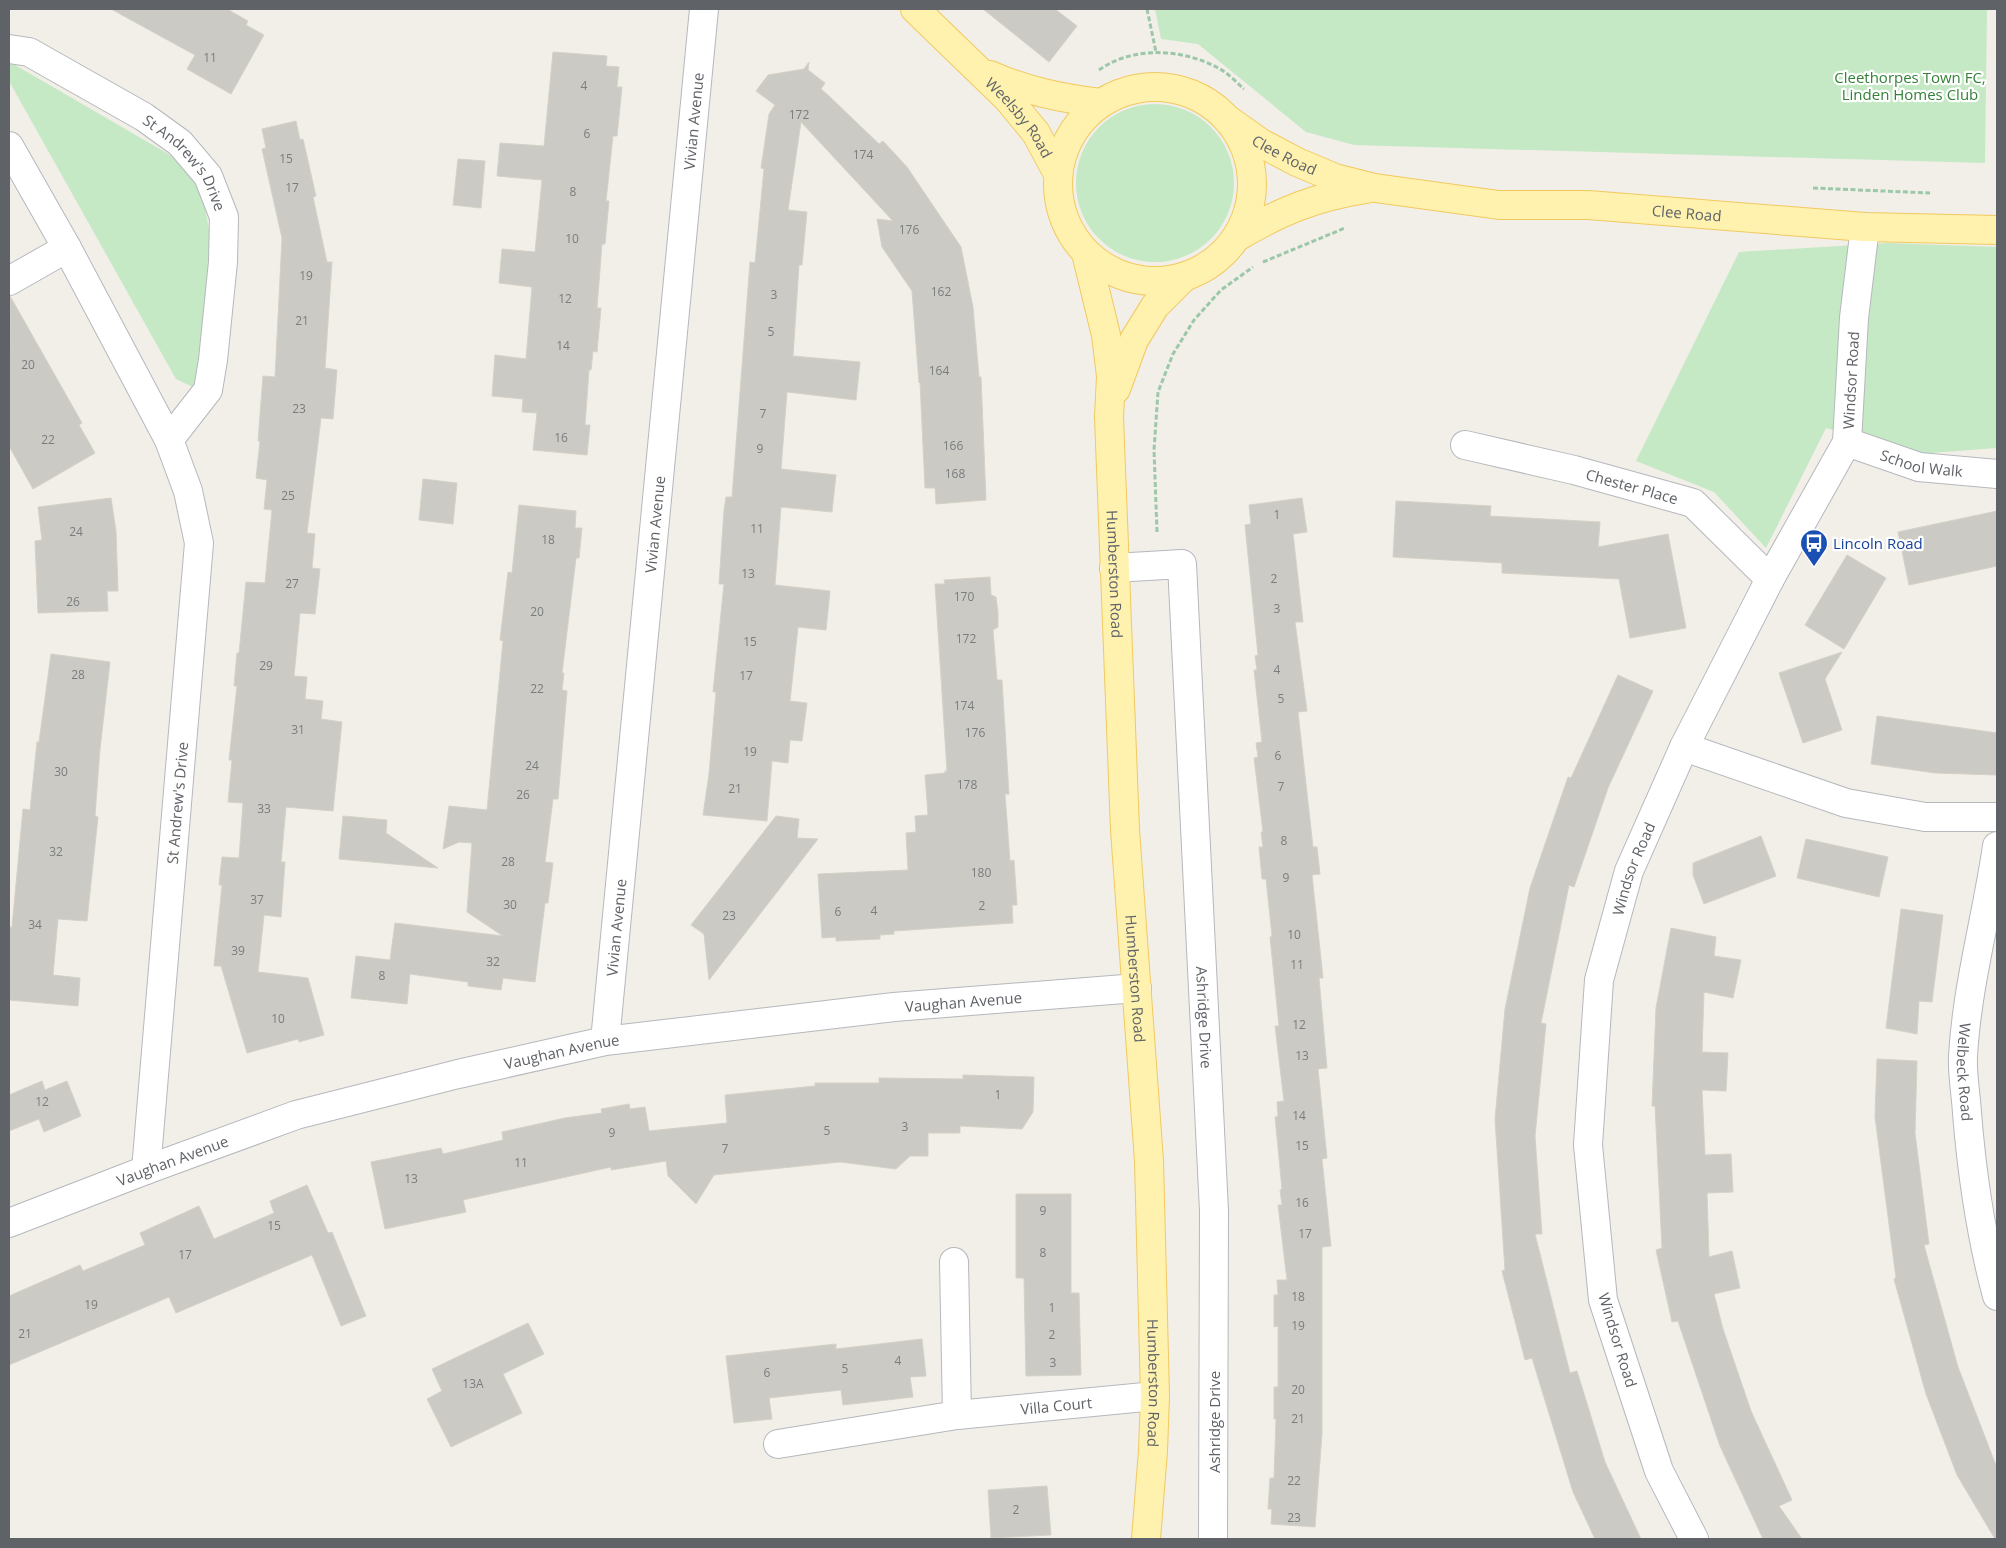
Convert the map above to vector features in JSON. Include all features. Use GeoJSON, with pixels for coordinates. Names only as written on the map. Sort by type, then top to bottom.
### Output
{"type":"FeatureCollection","features":[{"type":"Feature","properties":{"kind":"main road","name":"Weelsby Road"},"geometry":{"type":"LineString","coordinates":[[915,9],[1008,99],[1036,133],[1057,172]]}},
{"type":"Feature","properties":{"kind":"main road","name":"Weelsby Road"},"geometry":{"type":"LineString","coordinates":[[976,68],[1015,86],[1057,97],[1100,103]]}},
{"type":"Feature","properties":{"kind":"main road"},"geometry":{"type":"LineString","coordinates":[[1152,86],[1180,89],[1206,100],[1227,119],[1244,145],[1252,176],[1250,208],[1237,237],[1223,254],[1204,268],[1184,277],[1158,282],[1131,279],[1107,269],[1086,253],[1068,229],[1058,201],[1057,172],[1065,145],[1079,121],[1100,103],[1124,91],[1152,86]]}},
{"type":"Feature","properties":{"kind":"main road","name":"Clee Road"},"geometry":{"type":"LineString","coordinates":[[1227,119],[1261,143],[1297,162],[1335,178],[1375,188],[1499,205],[1588,205],[1865,227],[1997,230]]}},
{"type":"Feature","properties":{"kind":"main road","name":"Clee Road"},"geometry":{"type":"LineString","coordinates":[[1237,237],[1269,218],[1303,203],[1339,193],[1375,188]]}},
{"type":"Feature","properties":{"kind":"main road","name":"Humberston Road"},"geometry":{"type":"LineString","coordinates":[[1086,253],[1106,335],[1110,376],[1114,568],[1124,830],[1149,1161],[1155,1396],[1146,1539]]}},
{"type":"Feature","properties":{"kind":"main road","name":"Humberston Road"},"geometry":{"type":"LineString","coordinates":[[1110,417],[1119,378],[1134,340],[1155,306],[1184,277]]}},
{"type":"Feature","properties":{"kind":"street","name":"Vivian Avenue"},"geometry":{"type":"LineString","coordinates":[[605,1041],[704,9]]}},
{"type":"Feature","properties":{"kind":"street","name":"St Andrew's Drive"},"geometry":{"type":"LineString","coordinates":[[9,49],[29,52],[144,117],[180,143],[208,176],[224,217],[223,262],[213,360],[208,390],[169,440]]}},
{"type":"Feature","properties":{"kind":"street","name":"St Andrew's Drive"},"geometry":{"type":"LineString","coordinates":[[9,146],[67,248],[169,440],[188,490],[199,543],[146,1170]]}},
{"type":"Feature","properties":{"kind":"street","name":"Windsor Road"},"geometry":{"type":"LineString","coordinates":[[1694,1539],[1659,1471],[1603,1300],[1588,1145],[1599,980],[1629,871],[1684,747],[1770,580],[1847,442],[1854,318],[1865,227]]}},
{"type":"Feature","properties":{"kind":"street"},"geometry":{"type":"LineString","coordinates":[[9,281],[67,248]]}},
{"type":"Feature","properties":{"kind":"street","name":"School Walk"},"geometry":{"type":"LineString","coordinates":[[1847,442],[1919,468],[1997,474]]}},
{"type":"Feature","properties":{"kind":"street","name":"Chester Place"},"geometry":{"type":"LineString","coordinates":[[1465,444],[1574,470],[1693,503],[1770,580]]}},
{"type":"Feature","properties":{"kind":"street","name":"Ashridge Drive"},"geometry":{"type":"LineString","coordinates":[[1114,568],[1182,564],[1214,1211],[1213,1539]]}},
{"type":"Feature","properties":{"kind":"street"},"geometry":{"type":"LineString","coordinates":[[1684,747],[1846,802],[1925,817],[1997,817]]}},
{"type":"Feature","properties":{"kind":"street","name":"Welbeck Road"},"geometry":{"type":"LineString","coordinates":[[1997,846],[1991,889],[1972,977],[1963,1058],[1972,1171],[1991,1274],[1997,1296]]}},
{"type":"Feature","properties":{"kind":"street","name":"Vaughan Avenue"},"geometry":{"type":"LineString","coordinates":[[9,1223],[296,1115],[458,1074],[605,1041],[894,1007],[1137,988]]}},
{"type":"Feature","properties":{"kind":"street"},"geometry":{"type":"LineString","coordinates":[[954,1262],[957,1415]]}},
{"type":"Feature","properties":{"kind":"street","name":"Villa Court"},"geometry":{"type":"LineString","coordinates":[[778,1444],[957,1415],[1155,1396]]}},
{"type":"Feature","properties":{"kind":"path"},"geometry":{"type":"LineString","coordinates":[[1147,9],[1156,52]]}},
{"type":"Feature","properties":{"kind":"green space","name":"Cleethorpes Town FC, Linden Homes Club"},"geometry":{"type":"Polygon","coordinates":[[[1155,9],[1987,9],[1985,163],[1354,145],[1306,132],[1198,44],[1161,39],[1155,9]]]}},
{"type":"Feature","properties":{"kind":"green space"},"geometry":{"type":"Polygon","coordinates":[[[10,62],[182,162],[202,191],[210,235],[203,378],[193,387],[176,379],[9,81],[10,62]]]}},
{"type":"Feature","properties":{"kind":"green space"},"geometry":{"type":"Polygon","coordinates":[[[1147,104],[1163,104],[1178,107],[1192,113],[1211,127],[1221,139],[1231,160],[1234,183],[1231,206],[1221,227],[1211,239],[1199,249],[1178,259],[1163,262],[1147,262],[1132,259],[1111,249],[1089,227],[1079,206],[1076,191],[1076,175],[1079,160],[1089,139],[1111,117],[1132,107],[1147,104]]]}},
{"type":"Feature","properties":{"kind":"green space"},"geometry":{"type":"Polygon","coordinates":[[[1888,243],[1997,247],[1997,448],[1917,454],[1826,428],[1766,548],[1714,492],[1636,461],[1739,252],[1888,243]]]}},
{"type":"Feature","properties":{"kind":"building"},"geometry":{"type":"Polygon","coordinates":[[[111,9],[227,9],[248,21],[246,25],[264,35],[231,94],[187,69],[195,55],[111,9]]]}},
{"type":"Feature","properties":{"kind":"building"},"geometry":{"type":"Polygon","coordinates":[[[983,9],[1055,9],[1077,26],[1049,62],[983,9]]]}},
{"type":"Feature","properties":{"kind":"building"},"geometry":{"type":"Polygon","coordinates":[[[553,52],[607,56],[606,66],[619,67],[617,87],[622,87],[617,136],[613,136],[606,201],[609,201],[605,244],[602,244],[597,308],[601,308],[597,352],[593,351],[591,370],[589,370],[585,425],[590,425],[587,455],[533,450],[537,413],[522,412],[523,399],[492,396],[495,355],[526,359],[532,287],[499,283],[502,249],[535,252],[542,180],[497,176],[500,143],[544,146],[553,52]]]}},
{"type":"Feature","properties":{"kind":"building"},"geometry":{"type":"Polygon","coordinates":[[[809,62],[808,70],[825,83],[821,89],[879,144],[883,141],[907,167],[961,247],[973,307],[979,377],[981,377],[986,500],[936,504],[935,488],[925,488],[920,382],[912,291],[882,247],[877,219],[893,221],[801,122],[788,210],[807,212],[802,265],[799,265],[793,356],[860,362],[856,400],[787,392],[781,469],[836,475],[832,512],[781,507],[775,585],[830,591],[826,630],[798,627],[790,701],[807,703],[802,741],[790,740],[788,763],[772,761],[767,821],[703,815],[709,774],[716,692],[713,692],[724,584],[719,584],[724,510],[726,497],[732,497],[750,262],[755,263],[764,169],[761,168],[769,114],[775,105],[756,91],[768,75],[804,69],[809,62]]]}},
{"type":"Feature","properties":{"kind":"building"},"geometry":{"type":"Polygon","coordinates":[[[296,121],[300,140],[303,139],[316,196],[313,197],[327,262],[332,262],[325,368],[337,370],[333,419],[321,418],[307,533],[315,534],[312,568],[320,569],[315,614],[300,613],[294,676],[307,677],[305,699],[323,701],[321,719],[342,722],[333,811],[286,807],[281,862],[285,862],[281,917],[264,915],[258,972],[308,978],[324,1035],[299,1042],[298,1039],[247,1053],[221,966],[214,966],[222,885],[219,885],[222,857],[239,858],[243,803],[228,802],[232,760],[229,760],[237,686],[234,686],[237,653],[239,653],[246,582],[265,583],[272,510],[264,509],[267,480],[256,478],[263,376],[275,377],[282,238],[262,149],[266,148],[262,129],[296,121]]]}},
{"type":"Feature","properties":{"kind":"building"},"geometry":{"type":"Polygon","coordinates":[[[458,159],[485,161],[481,208],[453,205],[458,159]]]}},
{"type":"Feature","properties":{"kind":"building"},"geometry":{"type":"Polygon","coordinates":[[[10,296],[82,423],[79,425],[95,453],[33,489],[9,446],[10,296]]]}},
{"type":"Feature","properties":{"kind":"building"},"geometry":{"type":"Polygon","coordinates":[[[423,479],[457,483],[453,524],[419,520],[423,479]]]}},
{"type":"Feature","properties":{"kind":"building"},"geometry":{"type":"Polygon","coordinates":[[[111,498],[116,531],[118,591],[107,591],[108,611],[38,613],[35,541],[42,540],[38,507],[111,498]]]}},
{"type":"Feature","properties":{"kind":"building"},"geometry":{"type":"Polygon","coordinates":[[[1302,498],[1307,532],[1293,534],[1303,622],[1295,622],[1307,711],[1298,712],[1313,847],[1317,847],[1320,874],[1312,875],[1323,978],[1319,978],[1327,1068],[1318,1069],[1327,1158],[1322,1159],[1331,1246],[1322,1247],[1322,1434],[1315,1527],[1271,1524],[1272,1509],[1268,1509],[1270,1478],[1274,1478],[1276,1419],[1274,1419],[1274,1387],[1278,1387],[1278,1326],[1274,1327],[1274,1295],[1278,1295],[1277,1280],[1287,1280],[1278,1205],[1282,1205],[1280,1190],[1282,1189],[1275,1117],[1278,1116],[1277,1102],[1284,1101],[1275,1026],[1279,1026],[1270,937],[1272,936],[1266,879],[1262,879],[1259,847],[1263,847],[1261,832],[1263,832],[1254,758],[1258,757],[1256,743],[1262,742],[1254,670],[1257,670],[1255,656],[1258,655],[1245,525],[1251,524],[1249,505],[1302,498]]]}},
{"type":"Feature","properties":{"kind":"building"},"geometry":{"type":"Polygon","coordinates":[[[1396,501],[1491,506],[1490,516],[1600,522],[1598,547],[1668,534],[1686,628],[1630,638],[1619,579],[1502,573],[1502,563],[1393,557],[1396,501]]]}},
{"type":"Feature","properties":{"kind":"building"},"geometry":{"type":"Polygon","coordinates":[[[519,505],[576,511],[575,528],[582,528],[579,558],[576,558],[562,673],[564,673],[562,690],[567,691],[558,799],[553,799],[545,862],[553,863],[548,903],[545,903],[535,982],[503,978],[501,990],[468,986],[468,982],[410,974],[407,1004],[351,998],[356,956],[390,960],[395,923],[503,936],[467,912],[472,843],[459,842],[443,849],[449,806],[487,810],[503,641],[500,640],[508,572],[512,573],[519,505]]]}},
{"type":"Feature","properties":{"kind":"building"},"geometry":{"type":"Polygon","coordinates":[[[1997,511],[1997,566],[1909,585],[1898,532],[1997,511]]]}},
{"type":"Feature","properties":{"kind":"building"},"geometry":{"type":"Polygon","coordinates":[[[1847,555],[1886,578],[1844,649],[1805,625],[1847,555]]]}},
{"type":"Feature","properties":{"kind":"building"},"geometry":{"type":"Polygon","coordinates":[[[990,577],[991,595],[996,597],[998,613],[998,627],[993,630],[997,680],[1002,680],[1009,794],[1005,794],[1010,861],[1014,860],[1017,905],[1012,905],[1013,923],[894,931],[894,934],[880,935],[880,939],[836,941],[836,937],[822,938],[818,874],[908,870],[906,833],[916,832],[915,816],[928,815],[925,775],[945,773],[947,771],[935,584],[945,584],[944,580],[990,577]]]}},
{"type":"Feature","properties":{"kind":"building"},"geometry":{"type":"Polygon","coordinates":[[[1842,652],[1825,679],[1842,730],[1803,743],[1779,673],[1842,652]]]}},
{"type":"Feature","properties":{"kind":"building"},"geometry":{"type":"Polygon","coordinates":[[[51,654],[110,662],[100,749],[95,816],[98,817],[87,921],[58,919],[53,975],[80,978],[78,1006],[9,1000],[9,927],[12,927],[23,809],[30,810],[37,742],[39,742],[51,654]]]}},
{"type":"Feature","properties":{"kind":"building"},"geometry":{"type":"Polygon","coordinates":[[[1618,675],[1653,691],[1608,788],[1574,887],[1569,885],[1541,1023],[1546,1024],[1535,1136],[1542,1234],[1535,1234],[1570,1373],[1577,1371],[1605,1462],[1641,1539],[1595,1539],[1573,1492],[1532,1358],[1525,1360],[1502,1271],[1505,1270],[1495,1119],[1505,1009],[1530,888],[1568,777],[1571,778],[1618,675]]]}},
{"type":"Feature","properties":{"kind":"building"},"geometry":{"type":"Polygon","coordinates":[[[1877,716],[1997,733],[1997,775],[1935,773],[1871,764],[1877,716]]]}},
{"type":"Feature","properties":{"kind":"building"},"geometry":{"type":"Polygon","coordinates":[[[343,816],[387,820],[386,833],[438,868],[339,859],[343,816]]]}},
{"type":"Feature","properties":{"kind":"building"},"geometry":{"type":"Polygon","coordinates":[[[776,816],[799,819],[797,838],[818,839],[709,980],[704,934],[691,925],[776,816]]]}},
{"type":"Feature","properties":{"kind":"building"},"geometry":{"type":"Polygon","coordinates":[[[1761,836],[1776,876],[1704,904],[1693,875],[1693,863],[1761,836]]]}},
{"type":"Feature","properties":{"kind":"building"},"geometry":{"type":"Polygon","coordinates":[[[1806,839],[1888,857],[1879,897],[1797,878],[1806,839]]]}},
{"type":"Feature","properties":{"kind":"building"},"geometry":{"type":"Polygon","coordinates":[[[1901,909],[1943,915],[1932,1002],[1919,1001],[1917,1034],[1886,1028],[1901,909]]]}},
{"type":"Feature","properties":{"kind":"building"},"geometry":{"type":"Polygon","coordinates":[[[1671,928],[1716,937],[1714,956],[1741,960],[1733,998],[1704,992],[1702,1052],[1728,1053],[1726,1091],[1702,1090],[1705,1155],[1731,1154],[1733,1192],[1707,1193],[1709,1257],[1732,1251],[1740,1288],[1714,1294],[1723,1329],[1751,1411],[1792,1500],[1779,1506],[1802,1539],[1763,1539],[1720,1446],[1678,1321],[1672,1322],[1656,1250],[1662,1248],[1655,1106],[1652,1106],[1656,1008],[1671,928]]]}},
{"type":"Feature","properties":{"kind":"building"},"geometry":{"type":"Polygon","coordinates":[[[1877,1059],[1917,1061],[1915,1133],[1929,1244],[1924,1245],[1958,1367],[1997,1468],[1997,1539],[1995,1539],[1957,1475],[1926,1394],[1894,1279],[1896,1278],[1875,1117],[1877,1059]]]}},
{"type":"Feature","properties":{"kind":"building"},"geometry":{"type":"Polygon","coordinates":[[[963,1075],[1034,1077],[1033,1112],[1022,1129],[960,1126],[960,1133],[928,1133],[928,1156],[910,1156],[896,1169],[840,1162],[714,1175],[696,1204],[668,1176],[666,1161],[611,1170],[611,1167],[463,1200],[466,1212],[385,1229],[371,1162],[441,1148],[443,1154],[503,1140],[502,1132],[565,1118],[602,1113],[601,1109],[629,1104],[630,1109],[645,1107],[649,1131],[727,1123],[725,1095],[815,1086],[815,1083],[879,1083],[879,1078],[963,1079],[963,1075]]]}},
{"type":"Feature","properties":{"kind":"building"},"geometry":{"type":"Polygon","coordinates":[[[42,1081],[45,1090],[67,1081],[81,1116],[44,1132],[39,1119],[9,1131],[9,1095],[42,1081]]]}},
{"type":"Feature","properties":{"kind":"building"},"geometry":{"type":"Polygon","coordinates":[[[307,1185],[328,1233],[332,1232],[366,1316],[341,1326],[312,1255],[176,1313],[169,1297],[9,1365],[9,1296],[80,1265],[83,1271],[145,1245],[140,1233],[199,1206],[214,1239],[274,1213],[270,1201],[307,1185]]]}},
{"type":"Feature","properties":{"kind":"building"},"geometry":{"type":"Polygon","coordinates":[[[1016,1194],[1071,1194],[1071,1293],[1079,1293],[1081,1375],[1026,1376],[1024,1278],[1016,1278],[1016,1194]]]}},
{"type":"Feature","properties":{"kind":"building"},"geometry":{"type":"Polygon","coordinates":[[[528,1323],[544,1354],[503,1374],[522,1413],[451,1447],[427,1399],[442,1391],[432,1369],[528,1323]]]}},
{"type":"Feature","properties":{"kind":"building"},"geometry":{"type":"Polygon","coordinates":[[[922,1339],[926,1376],[910,1377],[913,1397],[843,1405],[841,1390],[769,1398],[772,1419],[734,1423],[726,1356],[836,1344],[836,1349],[922,1339]]]}},
{"type":"Feature","properties":{"kind":"building"},"geometry":{"type":"Polygon","coordinates":[[[1047,1486],[1051,1535],[991,1538],[988,1490],[1047,1486]]]}},
{"type":"Feature","properties":{"kind":"place","name":"Lincoln Road"},"geometry":{"type":"Point","coordinates":[1814,567]}}]}
